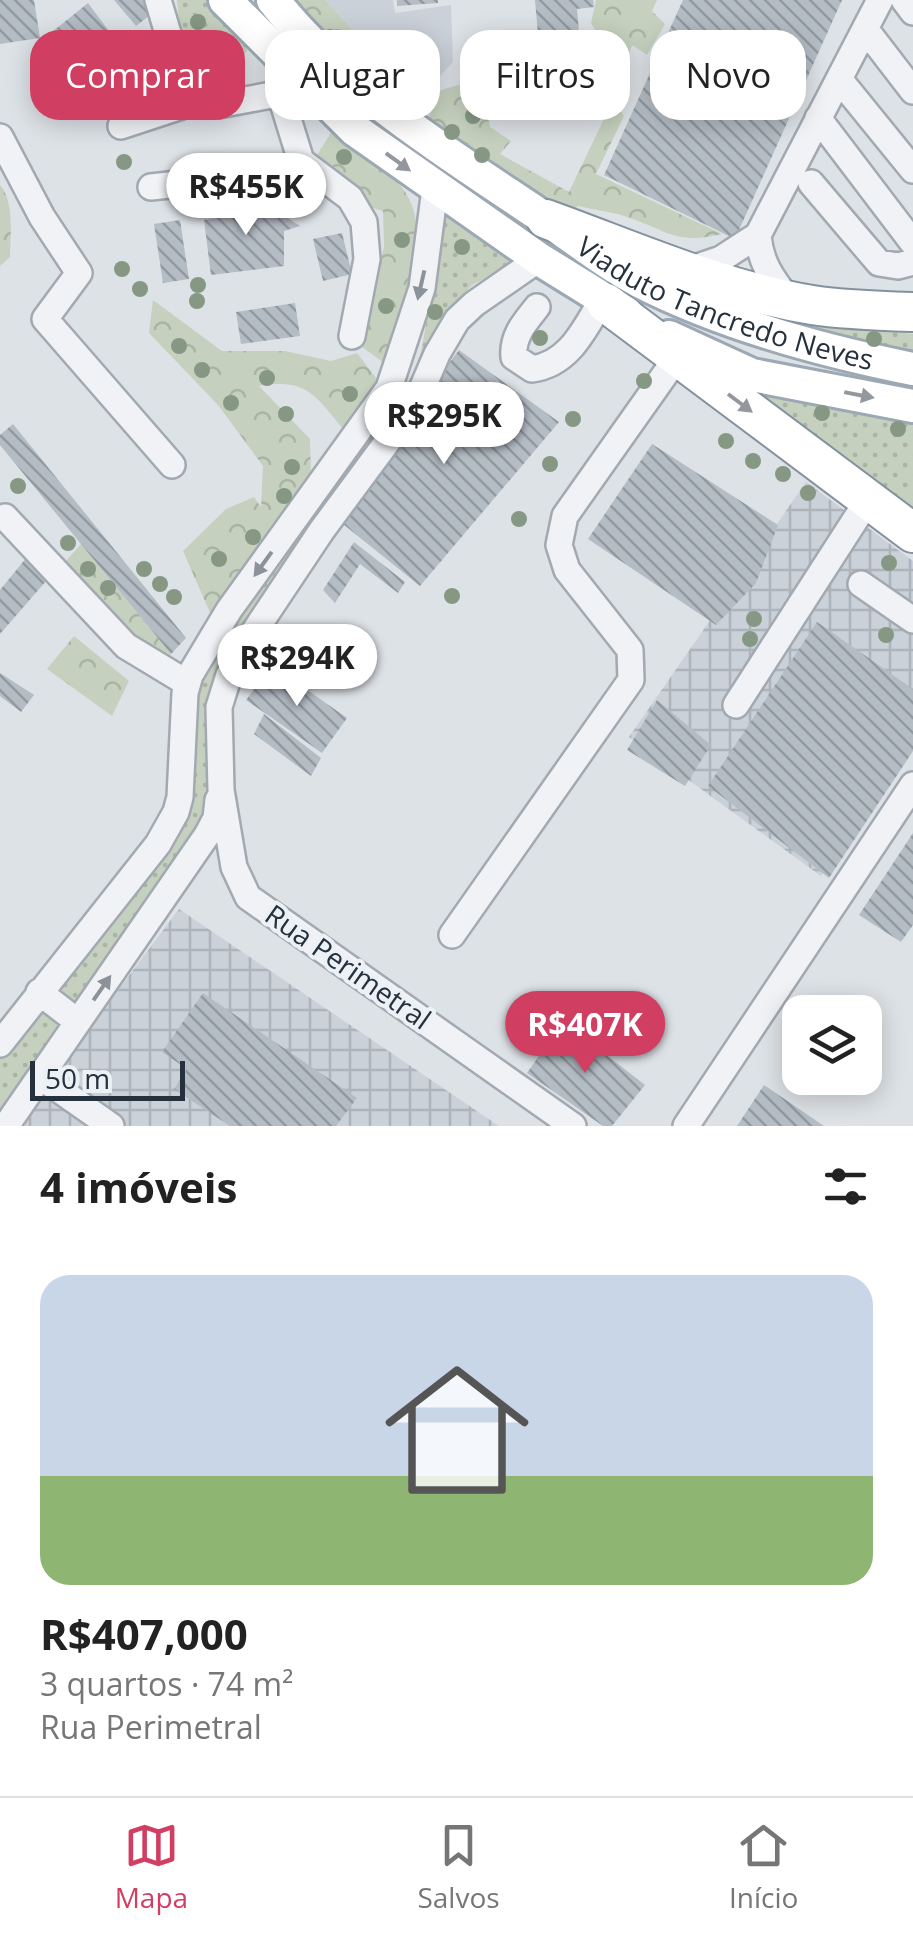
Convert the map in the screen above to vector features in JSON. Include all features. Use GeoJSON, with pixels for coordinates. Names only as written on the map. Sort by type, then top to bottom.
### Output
{"type":"FeatureCollection","features":[{"type":"Feature","properties":{"kind":"highway"},"geometry":{"type":"LineString","coordinates":[[546,219],[689,270],[788,299],[813,305],[913,312]]}},
{"type":"Feature","properties":{"kind":"highway"},"geometry":{"type":"LineString","coordinates":[[604,302],[913,533]]}},
{"type":"Feature","properties":{"kind":"main road","name":"Viaduto Tancredo Neves"},"geometry":{"type":"LineString","coordinates":[[226,0],[265,51]]}},
{"type":"Feature","properties":{"kind":"main road","name":"Viaduto Tancredo Neves"},"geometry":{"type":"LineString","coordinates":[[273,0],[366,93],[637,281],[734,322],[913,369]]}},
{"type":"Feature","properties":{"kind":"main road","name":"Viaduto Tancredo Neves"},"geometry":{"type":"LineString","coordinates":[[340,120],[604,302],[693,350],[752,374],[913,406]]}},
{"type":"Feature","properties":{"kind":"street"},"geometry":{"type":"LineString","coordinates":[[158,0],[167,30]]}},
{"type":"Feature","properties":{"kind":"street"},"geometry":{"type":"LineString","coordinates":[[788,299],[768,274],[759,252],[758,236],[880,0]]}},
{"type":"Feature","properties":{"kind":"street"},"geometry":{"type":"LineString","coordinates":[[904,0],[913,12]]}},
{"type":"Feature","properties":{"kind":"street"},"geometry":{"type":"LineString","coordinates":[[866,30],[913,91]]}},
{"type":"Feature","properties":{"kind":"street"},"geometry":{"type":"LineString","coordinates":[[839,79],[913,170]]}},
{"type":"Feature","properties":{"kind":"street"},"geometry":{"type":"LineString","coordinates":[[818,118],[913,242]]}},
{"type":"Feature","properties":{"kind":"street"},"geometry":{"type":"LineString","coordinates":[[122,126],[140,120]]}},
{"type":"Feature","properties":{"kind":"street"},"geometry":{"type":"LineString","coordinates":[[298,120],[301,162],[350,198],[364,222],[367,258],[352,336]]}},
{"type":"Feature","properties":{"kind":"street"},"geometry":{"type":"LineString","coordinates":[[0,136],[42,217],[79,273],[44,319],[172,465]]}},
{"type":"Feature","properties":{"kind":"street"},"geometry":{"type":"LineString","coordinates":[[151,187],[267,174],[301,162]]}},
{"type":"Feature","properties":{"kind":"street"},"geometry":{"type":"LineString","coordinates":[[811,183],[880,263],[898,266],[913,262]]}},
{"type":"Feature","properties":{"kind":"street"},"geometry":{"type":"LineString","coordinates":[[176,678],[198,658],[389,388],[422,288],[435,189]]}},
{"type":"Feature","properties":{"kind":"street"},"geometry":{"type":"LineString","coordinates":[[689,270],[721,259],[758,236]]}},
{"type":"Feature","properties":{"kind":"street","name":"Rua Perimetral"},"geometry":{"type":"LineString","coordinates":[[539,259],[474,304],[458,320],[416,403],[322,530],[248,640],[229,675],[219,706],[221,790],[234,867],[248,896],[572,1126]]}},
{"type":"Feature","properties":{"kind":"street"},"geometry":{"type":"LineString","coordinates":[[537,306],[513,346],[514,357],[532,370],[552,366],[576,343],[604,302]]}},
{"type":"Feature","properties":{"kind":"street"},"geometry":{"type":"LineString","coordinates":[[452,935],[630,680],[630,650],[567,570],[559,545],[566,516],[678,356]]}},
{"type":"Feature","properties":{"kind":"street"},"geometry":{"type":"LineString","coordinates":[[736,704],[868,500]]}},
{"type":"Feature","properties":{"kind":"street"},"geometry":{"type":"LineString","coordinates":[[5,517],[126,646],[176,678]]}},
{"type":"Feature","properties":{"kind":"street"},"geometry":{"type":"LineString","coordinates":[[860,584],[913,620]]}},
{"type":"Feature","properties":{"kind":"street"},"geometry":{"type":"LineString","coordinates":[[198,658],[229,675]]}},
{"type":"Feature","properties":{"kind":"street"},"geometry":{"type":"LineString","coordinates":[[0,1044],[158,844],[176,812],[183,782],[176,678]]}},
{"type":"Feature","properties":{"kind":"street"},"geometry":{"type":"LineString","coordinates":[[6,1126],[208,836],[221,790],[183,782]]}},
{"type":"Feature","properties":{"kind":"street"},"geometry":{"type":"LineString","coordinates":[[686,1126],[913,785]]}},
{"type":"Feature","properties":{"kind":"street"},"geometry":{"type":"LineString","coordinates":[[40,992],[78,1022]]}},
{"type":"Feature","properties":{"kind":"street"},"geometry":{"type":"LineString","coordinates":[[41,1077],[111,1126]]}},
{"type":"Feature","properties":{"kind":"shaded area"},"geometry":{"type":"Polygon","coordinates":[[[325,0],[393,0],[395,13],[451,5],[453,62],[440,76],[440,30],[353,30],[325,0]]]}},
{"type":"Feature","properties":{"kind":"shaded area"},"geometry":{"type":"Polygon","coordinates":[[[806,482],[913,561],[913,750],[821,876],[629,737],[806,482]]]}},
{"type":"Feature","properties":{"kind":"shaded area"},"geometry":{"type":"Polygon","coordinates":[[[179,909],[499,1126],[16,1126],[179,909]]]}},
{"type":"Feature","properties":{"kind":"green space"},"geometry":{"type":"Polygon","coordinates":[[[177,0],[207,0],[235,30],[180,30],[177,0]]]}},
{"type":"Feature","properties":{"kind":"green space"},"geometry":{"type":"Polygon","coordinates":[[[287,0],[325,0],[353,30],[317,30],[287,0]]]}},
{"type":"Feature","properties":{"kind":"green space"},"geometry":{"type":"Polygon","coordinates":[[[596,0],[657,0],[652,11],[665,24],[662,30],[650,30],[647,55],[632,45],[630,51],[630,30],[595,30],[591,23],[596,0]]]}},
{"type":"Feature","properties":{"kind":"green space"},"geometry":{"type":"Polygon","coordinates":[[[460,85],[460,120],[489,120],[490,127],[511,141],[500,154],[569,192],[603,120],[622,120],[596,174],[722,234],[682,237],[618,214],[578,206],[569,216],[426,123],[440,120],[441,90],[460,85]]]}},
{"type":"Feature","properties":{"kind":"green space"},"geometry":{"type":"Polygon","coordinates":[[[332,131],[400,185],[417,225],[414,273],[387,365],[359,345],[384,247],[383,211],[367,206],[314,160],[332,131]]]}},
{"type":"Feature","properties":{"kind":"green space"},"geometry":{"type":"Polygon","coordinates":[[[0,185],[8,200],[11,229],[10,257],[0,266],[0,185]]]}},
{"type":"Feature","properties":{"kind":"green space"},"geometry":{"type":"Polygon","coordinates":[[[440,201],[522,260],[472,285],[451,308],[425,390],[222,666],[214,787],[204,826],[0,1114],[0,1059],[187,822],[188,709],[207,652],[414,391],[430,302],[440,201]]]}},
{"type":"Feature","properties":{"kind":"green space"},"geometry":{"type":"Polygon","coordinates":[[[153,300],[222,351],[285,351],[331,361],[357,353],[383,387],[344,430],[317,399],[300,387],[259,386],[310,439],[311,474],[211,615],[183,551],[226,509],[254,497],[261,507],[263,466],[218,405],[149,333],[153,300]]]}},
{"type":"Feature","properties":{"kind":"green space"},"geometry":{"type":"Polygon","coordinates":[[[776,318],[913,334],[913,360],[776,318]]]}},
{"type":"Feature","properties":{"kind":"green space"},"geometry":{"type":"Polygon","coordinates":[[[730,379],[913,419],[913,514],[730,379]]]}},
{"type":"Feature","properties":{"kind":"green space"},"geometry":{"type":"Polygon","coordinates":[[[81,544],[171,654],[161,661],[128,636],[64,563],[81,544]]]}},
{"type":"Feature","properties":{"kind":"green space"},"geometry":{"type":"Polygon","coordinates":[[[74,636],[129,681],[112,716],[47,669],[74,636]]]}},
{"type":"Feature","properties":{"kind":"building"},"geometry":{"type":"Polygon","coordinates":[[[0,0],[34,0],[39,30],[30,30],[30,40],[0,44],[0,0]]]}},
{"type":"Feature","properties":{"kind":"building"},"geometry":{"type":"Polygon","coordinates":[[[114,0],[146,0],[155,11],[136,26],[114,0]]]}},
{"type":"Feature","properties":{"kind":"building"},"geometry":{"type":"Polygon","coordinates":[[[397,0],[438,0],[438,3],[397,6],[397,0]]]}},
{"type":"Feature","properties":{"kind":"building"},"geometry":{"type":"Polygon","coordinates":[[[535,0],[593,0],[594,7],[577,9],[579,30],[538,30],[535,0]]]}},
{"type":"Feature","properties":{"kind":"building"},"geometry":{"type":"Polygon","coordinates":[[[683,0],[842,0],[806,80],[806,30],[669,30],[683,0]]]}},
{"type":"Feature","properties":{"kind":"building"},"geometry":{"type":"Polygon","coordinates":[[[88,3],[108,30],[54,30],[88,3]]]}},
{"type":"Feature","properties":{"kind":"building"},"geometry":{"type":"Polygon","coordinates":[[[650,73],[650,120],[788,120],[735,239],[604,175],[650,73]]]}},
{"type":"Feature","properties":{"kind":"building"},"geometry":{"type":"Polygon","coordinates":[[[222,195],[242,195],[247,213],[275,210],[300,226],[284,231],[284,266],[211,275],[204,220],[224,217],[222,195]]]}},
{"type":"Feature","properties":{"kind":"building"},"geometry":{"type":"Polygon","coordinates":[[[180,220],[189,279],[163,283],[154,224],[180,220]]]}},
{"type":"Feature","properties":{"kind":"building"},"geometry":{"type":"Polygon","coordinates":[[[342,233],[352,274],[323,281],[313,239],[342,233]]]}},
{"type":"Feature","properties":{"kind":"building"},"geometry":{"type":"Polygon","coordinates":[[[295,303],[300,336],[241,344],[236,312],[295,303]]]}},
{"type":"Feature","properties":{"kind":"building"},"geometry":{"type":"Polygon","coordinates":[[[459,350],[559,422],[420,586],[333,516],[459,350]]]}},
{"type":"Feature","properties":{"kind":"building"},"geometry":{"type":"Polygon","coordinates":[[[13,424],[186,638],[171,654],[0,445],[0,435],[13,424]]]}},
{"type":"Feature","properties":{"kind":"building"},"geometry":{"type":"Polygon","coordinates":[[[652,444],[778,525],[756,583],[716,625],[588,539],[652,444]]]}},
{"type":"Feature","properties":{"kind":"building"},"geometry":{"type":"Polygon","coordinates":[[[354,542],[405,582],[398,593],[360,564],[335,603],[323,590],[354,542]]]}},
{"type":"Feature","properties":{"kind":"building"},"geometry":{"type":"Polygon","coordinates":[[[27,557],[47,580],[0,634],[0,590],[27,557]]]}},
{"type":"Feature","properties":{"kind":"building"},"geometry":{"type":"Polygon","coordinates":[[[817,622],[913,689],[913,751],[829,878],[708,786],[817,622]]]}},
{"type":"Feature","properties":{"kind":"building"},"geometry":{"type":"Polygon","coordinates":[[[272,665],[347,718],[322,753],[246,700],[272,665]]]}},
{"type":"Feature","properties":{"kind":"building"},"geometry":{"type":"Polygon","coordinates":[[[0,673],[34,695],[21,712],[0,696],[0,673]]]}},
{"type":"Feature","properties":{"kind":"building"},"geometry":{"type":"Polygon","coordinates":[[[657,700],[711,745],[685,786],[627,750],[657,700]]]}},
{"type":"Feature","properties":{"kind":"building"},"geometry":{"type":"Polygon","coordinates":[[[264,714],[321,758],[311,776],[254,734],[264,714]]]}},
{"type":"Feature","properties":{"kind":"building"},"geometry":{"type":"Polygon","coordinates":[[[913,833],[913,925],[901,942],[859,915],[913,833]]]}},
{"type":"Feature","properties":{"kind":"building"},"geometry":{"type":"Polygon","coordinates":[[[203,993],[357,1098],[336,1126],[230,1126],[174,1089],[187,1069],[162,1052],[203,993]]]}},
{"type":"Feature","properties":{"kind":"building"},"geometry":{"type":"Polygon","coordinates":[[[563,1021],[645,1085],[612,1126],[603,1126],[527,1073],[563,1021]]]}},
{"type":"Feature","properties":{"kind":"building"},"geometry":{"type":"Polygon","coordinates":[[[764,1085],[824,1126],[737,1126],[764,1085]]]}}]}
